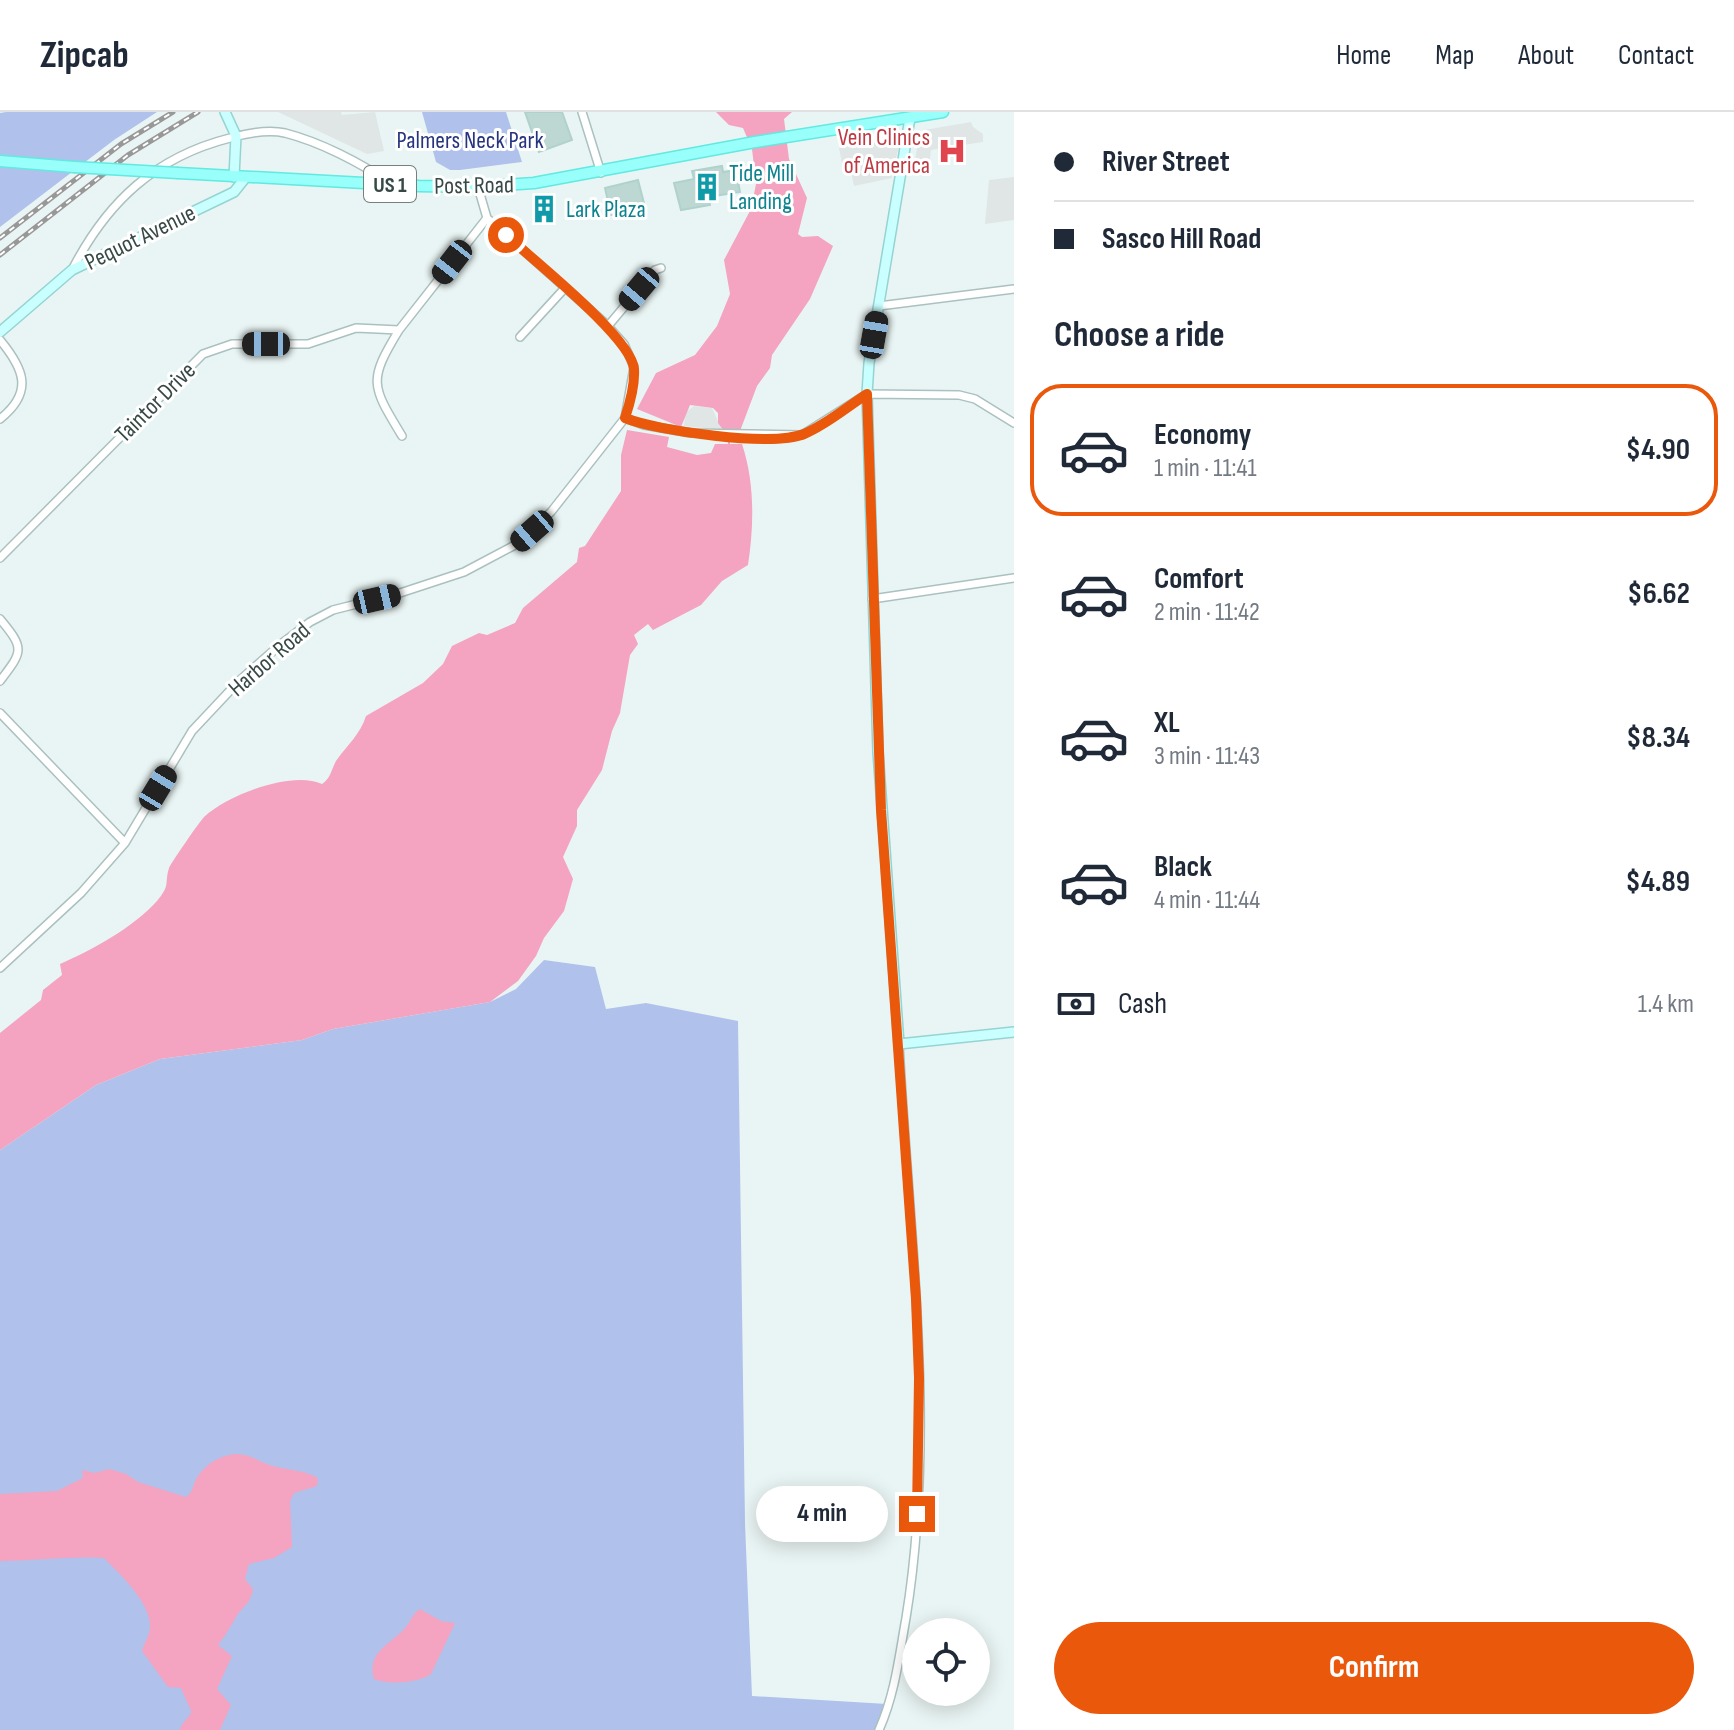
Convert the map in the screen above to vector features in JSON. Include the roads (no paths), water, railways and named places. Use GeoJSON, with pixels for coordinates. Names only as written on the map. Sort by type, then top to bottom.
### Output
{"type":"FeatureCollection","features":[{"type":"Feature","properties":{"kind":"main road","name":"Post Road"},"geometry":{"type":"LineString","coordinates":[[0,161],[240,177],[478,187],[601,173],[755,142],[943,112]]}},
{"type":"Feature","properties":{"kind":"street"},"geometry":{"type":"LineString","coordinates":[[225,112],[236,136],[240,177]]}},
{"type":"Feature","properties":{"kind":"street"},"geometry":{"type":"LineString","coordinates":[[582,112],[601,173]]}},
{"type":"Feature","properties":{"kind":"street"},"geometry":{"type":"LineString","coordinates":[[879,1730],[894,1687],[909,1598],[919,1452],[916,1299],[882,839],[867,394],[869,363],[910,118]]}},
{"type":"Feature","properties":{"kind":"street"},"geometry":{"type":"LineString","coordinates":[[72,270],[109,211],[133,188],[177,156],[236,136],[283,133],[371,170],[392,185]]}},
{"type":"Feature","properties":{"kind":"street","name":"Pequot Avenue"},"geometry":{"type":"LineString","coordinates":[[0,332],[72,270],[234,192],[240,177]]}},
{"type":"Feature","properties":{"kind":"street"},"geometry":{"type":"LineString","coordinates":[[478,187],[487,218],[608,326],[624,344],[634,367],[625,418],[671,431],[737,436],[802,435],[867,394],[959,395],[975,399],[1014,423]]}},
{"type":"Feature","properties":{"kind":"street"},"geometry":{"type":"LineString","coordinates":[[402,436],[383,405],[376,378],[377,367],[399,330],[487,218]]}},
{"type":"Feature","properties":{"kind":"street"},"geometry":{"type":"LineString","coordinates":[[608,326],[655,270],[661,268]]}},
{"type":"Feature","properties":{"kind":"street"},"geometry":{"type":"LineString","coordinates":[[520,337],[564,289]]}},
{"type":"Feature","properties":{"kind":"street"},"geometry":{"type":"LineString","coordinates":[[879,306],[1014,289]]}},
{"type":"Feature","properties":{"kind":"street","name":"Taintor Drive"},"geometry":{"type":"LineString","coordinates":[[0,558],[203,354],[232,344],[308,344],[356,328],[399,330]]}},
{"type":"Feature","properties":{"kind":"street"},"geometry":{"type":"LineString","coordinates":[[0,340],[15,358],[22,375],[16,405],[0,419]]}},
{"type":"Feature","properties":{"kind":"street","name":"Harbor Road"},"geometry":{"type":"LineString","coordinates":[[0,968],[81,893],[125,843],[192,731],[239,681],[281,644],[310,622],[333,610],[464,572],[515,545],[551,512],[625,418]]}},
{"type":"Feature","properties":{"kind":"street"},"geometry":{"type":"LineString","coordinates":[[872,599],[1014,578]]}},
{"type":"Feature","properties":{"kind":"street"},"geometry":{"type":"LineString","coordinates":[[0,619],[19,646],[18,658],[0,681]]}},
{"type":"Feature","properties":{"kind":"street"},"geometry":{"type":"LineString","coordinates":[[0,713],[125,843]]}},
{"type":"Feature","properties":{"kind":"street"},"geometry":{"type":"LineString","coordinates":[[899,1044],[1014,1032]]}},
{"type":"Feature","properties":{"kind":"waterway"},"geometry":{"type":"LineString","coordinates":[[729,436],[729,444]]}},
{"type":"Feature","properties":{"kind":"railway"},"geometry":{"type":"LineString","coordinates":[[0,238],[121,144],[173,112]]}},
{"type":"Feature","properties":{"kind":"railway"},"geometry":{"type":"LineString","coordinates":[[0,255],[128,155],[198,112]]}},
{"type":"Feature","properties":{"kind":"place","name":"Vein Clinics of America"},"geometry":{"type":"Point","coordinates":[952,151]}},
{"type":"Feature","properties":{"kind":"place","name":"Tide Mill Landing"},"geometry":{"type":"Point","coordinates":[707,187]}},
{"type":"Feature","properties":{"kind":"place","name":"Lark Plaza"},"geometry":{"type":"Point","coordinates":[544,209]}},
{"type":"Feature","properties":{"kind":"park label","name":"Palmers Neck Park"},"geometry":{"type":"Point","coordinates":[470,140]}}]}
